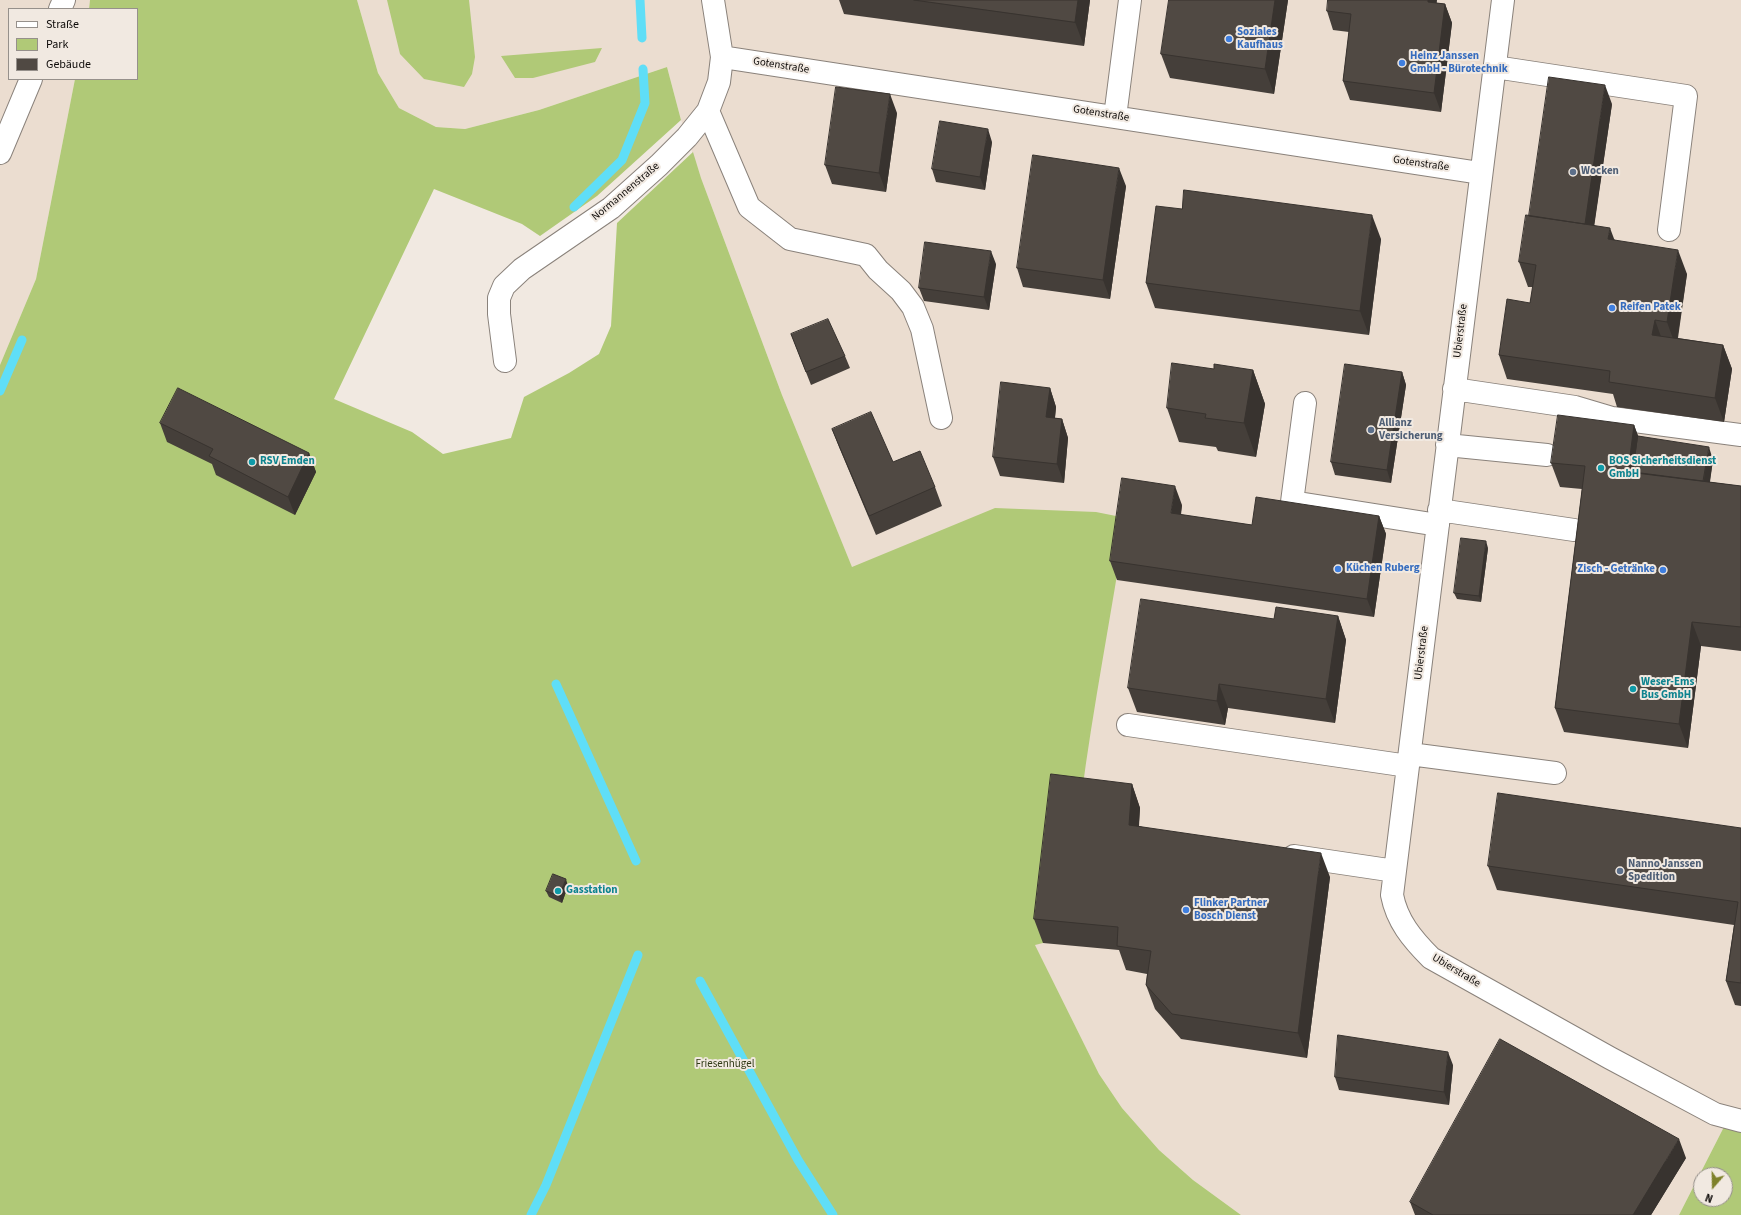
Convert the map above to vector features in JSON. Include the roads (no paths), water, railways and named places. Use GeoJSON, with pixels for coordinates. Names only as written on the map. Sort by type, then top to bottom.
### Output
{"type":"FeatureCollection","features":[{"type":"Feature","properties":{"kind":"street","name":"Normannenstraße"},"geometry":{"type":"LineString","coordinates":[[505,361],[499,306],[499,298],[504,286],[522,269],[611,208],[683,142],[708,111],[719,82],[722,57],[713,0]]}},
{"type":"Feature","properties":{"kind":"street"},"geometry":{"type":"LineString","coordinates":[[1115,117],[1130,0]]}},
{"type":"Feature","properties":{"kind":"street","name":"Ubierstraße"},"geometry":{"type":"LineString","coordinates":[[1503,0],[1480,173],[1392,895],[1395,909],[1403,926],[1416,944],[1431,958],[1617,1062],[1715,1114],[1734,1120]]}},
{"type":"Feature","properties":{"kind":"street","name":"Gotenstraße"},"geometry":{"type":"LineString","coordinates":[[722,57],[1480,173]]}},
{"type":"Feature","properties":{"kind":"street"},"geometry":{"type":"LineString","coordinates":[[1495,67],[1686,96],[1669,230]]}},
{"type":"Feature","properties":{"kind":"street"},"geometry":{"type":"LineString","coordinates":[[0,153],[31,80]]}},
{"type":"Feature","properties":{"kind":"street"},"geometry":{"type":"LineString","coordinates":[[708,111],[749,207],[790,239],[866,255],[878,270],[901,290],[913,307],[922,329],[941,418]]}},
{"type":"Feature","properties":{"kind":"street"},"geometry":{"type":"LineString","coordinates":[[1454,389],[1575,407],[1612,418],[1741,435]]}},
{"type":"Feature","properties":{"kind":"street"},"geometry":{"type":"LineString","coordinates":[[1305,403],[1292,502],[1439,518],[1574,530]]}},
{"type":"Feature","properties":{"kind":"street"},"geometry":{"type":"LineString","coordinates":[[1447,446],[1547,455]]}},
{"type":"Feature","properties":{"kind":"street"},"geometry":{"type":"LineString","coordinates":[[1128,725],[1409,760],[1555,773]]}},
{"type":"Feature","properties":{"kind":"street"},"geometry":{"type":"LineString","coordinates":[[1271,853],[1395,871]]}},
{"type":"Feature","properties":{"kind":"waterway"},"geometry":{"type":"LineString","coordinates":[[640,0],[642,38]]}},
{"type":"Feature","properties":{"kind":"waterway"},"geometry":{"type":"LineString","coordinates":[[574,207],[622,160],[645,103],[643,69]]}},
{"type":"Feature","properties":{"kind":"waterway"},"geometry":{"type":"LineString","coordinates":[[0,391],[22,340]]}},
{"type":"Feature","properties":{"kind":"waterway"},"geometry":{"type":"LineString","coordinates":[[556,684],[636,861]]}},
{"type":"Feature","properties":{"kind":"waterway"},"geometry":{"type":"LineString","coordinates":[[531,1215],[546,1185],[638,955]]}},
{"type":"Feature","properties":{"kind":"waterway"},"geometry":{"type":"LineString","coordinates":[[700,981],[798,1160],[833,1215]]}},
{"type":"Feature","properties":{"kind":"place","name":"Soziales Kaufhaus"},"geometry":{"type":"Point","coordinates":[1229,39]}},
{"type":"Feature","properties":{"kind":"place","name":"Heinz Janssen GmbH - Bürotechnik"},"geometry":{"type":"Point","coordinates":[1402,63]}},
{"type":"Feature","properties":{"kind":"place","name":"Wocken"},"geometry":{"type":"Point","coordinates":[1573,172]}},
{"type":"Feature","properties":{"kind":"place","name":"Reifen Patek"},"geometry":{"type":"Point","coordinates":[1612,308]}},
{"type":"Feature","properties":{"kind":"place","name":"Allianz Versicherung"},"geometry":{"type":"Point","coordinates":[1371,430]}},
{"type":"Feature","properties":{"kind":"place","name":"RSV Emden"},"geometry":{"type":"Point","coordinates":[252,462]}},
{"type":"Feature","properties":{"kind":"place","name":"BOS Sicherheitsdienst GmbH"},"geometry":{"type":"Point","coordinates":[1601,468]}},
{"type":"Feature","properties":{"kind":"place","name":"Küchen Ruberg"},"geometry":{"type":"Point","coordinates":[1338,569]}},
{"type":"Feature","properties":{"kind":"place","name":"Zisch - Getränke"},"geometry":{"type":"Point","coordinates":[1663,570]}},
{"type":"Feature","properties":{"kind":"place","name":"Weser-Ems Bus GmbH"},"geometry":{"type":"Point","coordinates":[1633,689]}},
{"type":"Feature","properties":{"kind":"place","name":"Nanno Janssen Spedition"},"geometry":{"type":"Point","coordinates":[1620,871]}},
{"type":"Feature","properties":{"kind":"place","name":"Gasstation"},"geometry":{"type":"Point","coordinates":[558,891]}},
{"type":"Feature","properties":{"kind":"place","name":"Flinker Partner Bosch Dienst"},"geometry":{"type":"Point","coordinates":[1186,910]}},
{"type":"Feature","properties":{"kind":"park label","name":"Friesenhügel"},"geometry":{"type":"Point","coordinates":[725,1065]}}]}
